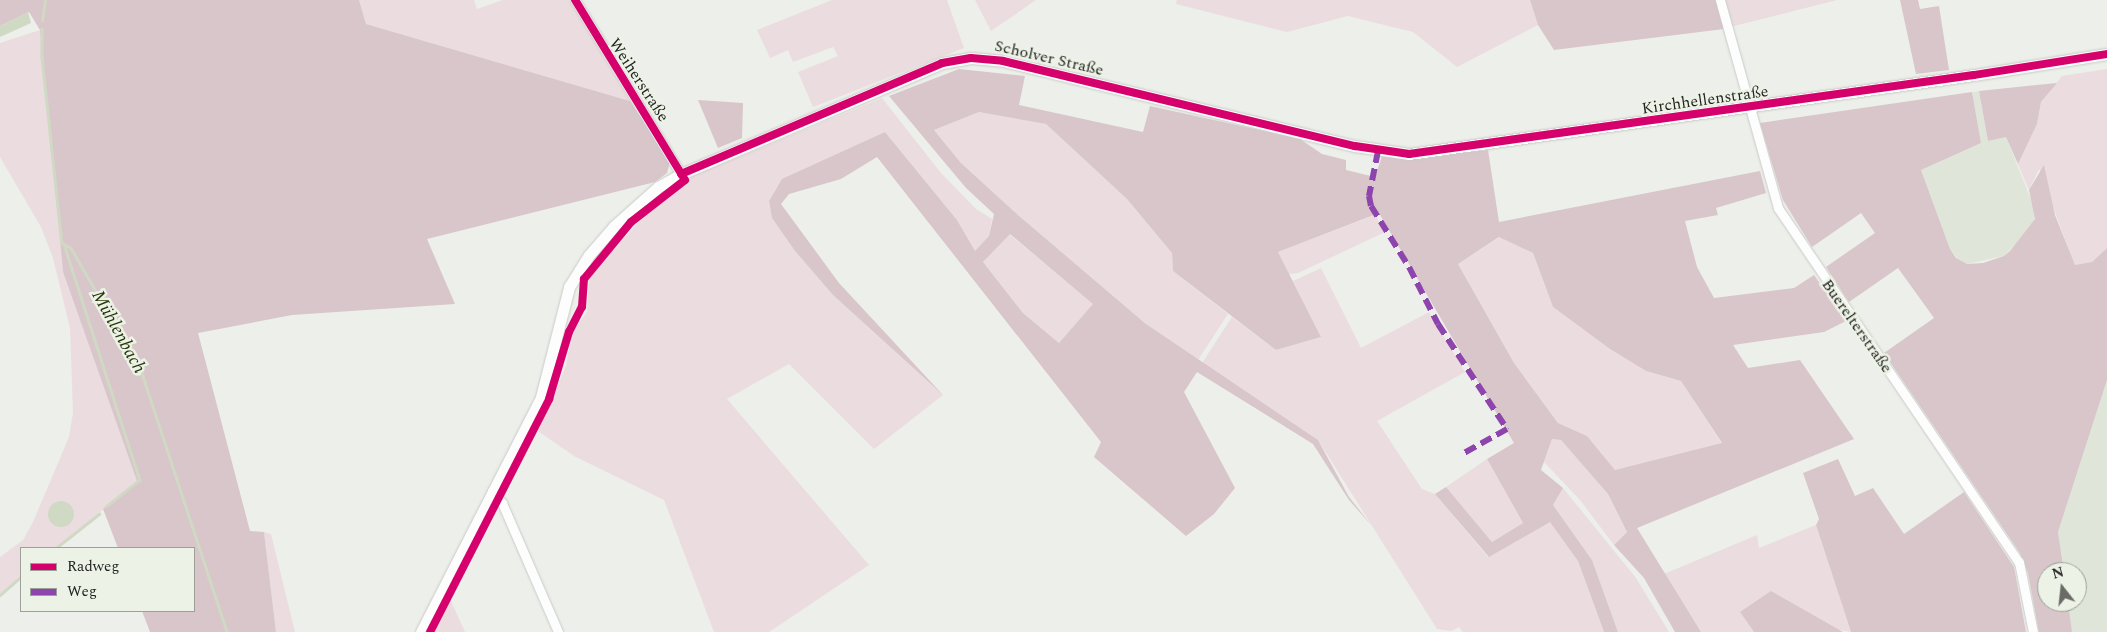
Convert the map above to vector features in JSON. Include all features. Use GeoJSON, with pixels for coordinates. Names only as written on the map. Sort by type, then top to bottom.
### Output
{"type":"FeatureCollection","features":[{"type":"Feature","properties":{"kind":"street","name":"Weiherstraße"},"geometry":{"type":"LineString","coordinates":[[575,0],[681,174]]}},
{"type":"Feature","properties":{"kind":"street","name":"Buerelterstraße"},"geometry":{"type":"LineString","coordinates":[[1720,0],[1748,107],[1778,208],[2019,562],[2033,632]]}},
{"type":"Feature","properties":{"kind":"street","name":"Kirchhellenstraße"},"geometry":{"type":"LineString","coordinates":[[1308,134],[1378,151],[1409,154],[1748,107],[2107,54]]}},
{"type":"Feature","properties":{"kind":"street","name":"Scholver Straße"},"geometry":{"type":"LineString","coordinates":[[421,632],[541,397],[554,358],[569,287],[589,256],[613,227],[658,188],[681,174],[942,64],[971,58],[1003,61],[1308,134]]}},
{"type":"Feature","properties":{"kind":"street"},"geometry":{"type":"LineString","coordinates":[[492,491],[502,503],[558,632]]}},
{"type":"Feature","properties":{"kind":"shaded area"},"geometry":{"type":"Polygon","coordinates":[[[0,0],[359,0],[366,24],[630,101],[670,162],[667,173],[655,182],[427,239],[455,304],[292,315],[198,333],[250,531],[264,532],[276,632],[150,632],[142,612],[195,612],[195,547],[118,547],[103,509],[137,481],[63,272],[40,30],[29,12],[0,26],[0,0]]]}},
{"type":"Feature","properties":{"kind":"shaded area"},"geometry":{"type":"Polygon","coordinates":[[[359,0],[474,0],[477,9],[503,0],[569,0],[630,101],[366,24],[359,0]]]}},
{"type":"Feature","properties":{"kind":"shaded area"},"geometry":{"type":"Polygon","coordinates":[[[832,0],[947,0],[964,48],[813,107],[798,72],[838,56],[833,47],[793,62],[788,50],[770,58],[757,30],[832,0]]]}},
{"type":"Feature","properties":{"kind":"shaded area"},"geometry":{"type":"Polygon","coordinates":[[[975,0],[1036,0],[991,31],[975,0]]]}},
{"type":"Feature","properties":{"kind":"shaded area"},"geometry":{"type":"Polygon","coordinates":[[[1177,0],[1530,0],[1538,25],[1457,67],[1413,32],[1348,16],[1287,32],[1176,4],[1177,0]]]}},
{"type":"Feature","properties":{"kind":"shaded area"},"geometry":{"type":"Polygon","coordinates":[[[1530,0],[1717,0],[1724,29],[1554,50],[1538,25],[1530,0]]]}},
{"type":"Feature","properties":{"kind":"shaded area"},"geometry":{"type":"Polygon","coordinates":[[[1723,0],[1837,0],[1730,27],[1723,0]]]}},
{"type":"Feature","properties":{"kind":"shaded area"},"geometry":{"type":"Polygon","coordinates":[[[1900,0],[1918,0],[1920,9],[1939,6],[1949,70],[1916,74],[1900,0]]]}},
{"type":"Feature","properties":{"kind":"shaded area"},"geometry":{"type":"Polygon","coordinates":[[[28,12],[31,23],[0,37],[0,26],[28,12]]]}},
{"type":"Feature","properties":{"kind":"shaded area"},"geometry":{"type":"Polygon","coordinates":[[[40,30],[63,272],[137,481],[58,547],[20,547],[20,579],[0,596],[0,557],[23,540],[33,522],[69,437],[73,413],[70,328],[53,258],[41,227],[0,157],[0,43],[40,30]]]}},
{"type":"Feature","properties":{"kind":"shaded area"},"geometry":{"type":"Polygon","coordinates":[[[959,69],[1025,76],[1019,105],[1143,132],[1150,106],[1300,139],[1322,154],[1346,160],[1346,170],[1375,177],[1382,156],[1408,158],[1488,150],[1499,222],[1760,171],[1766,193],[1716,208],[1718,215],[1685,221],[1697,267],[1714,298],[1794,288],[1814,275],[1846,321],[1824,332],[1733,345],[1748,368],[1800,360],[1854,439],[1637,528],[1701,632],[1675,632],[1644,578],[1614,545],[1627,532],[1608,494],[1561,440],[1552,439],[1541,470],[1563,488],[1553,505],[1592,560],[1618,632],[1604,632],[1578,561],[1550,522],[1489,557],[1435,494],[1446,487],[1492,542],[1523,523],[1487,459],[1514,443],[1379,213],[1278,252],[1321,337],[1276,350],[1173,271],[1172,253],[1127,199],[1046,124],[979,112],[934,130],[961,163],[1018,215],[1146,324],[1318,440],[1349,497],[1372,526],[1349,500],[1313,444],[1197,372],[1184,392],[1235,488],[1214,514],[1186,536],[1094,457],[1101,442],[877,157],[841,179],[789,194],[781,204],[839,283],[943,395],[833,295],[795,251],[772,218],[769,201],[782,179],[885,132],[957,220],[975,251],[989,236],[994,214],[966,188],[889,96],[959,69]],[[1010,234],[983,262],[1023,313],[1059,343],[1093,304],[1010,234]],[[1499,237],[1458,264],[1514,363],[1558,423],[1587,436],[1615,470],[1722,443],[1681,381],[1646,371],[1610,349],[1553,307],[1533,253],[1499,237]]]}},
{"type":"Feature","properties":{"kind":"shaded area"},"geometry":{"type":"Polygon","coordinates":[[[2107,69],[2107,248],[2092,262],[2075,266],[2039,169],[2029,190],[2018,164],[2037,124],[2041,102],[2062,76],[2107,69]]]}},
{"type":"Feature","properties":{"kind":"shaded area"},"geometry":{"type":"Polygon","coordinates":[[[2057,83],[2041,102],[2037,124],[2018,164],[2006,137],[1988,141],[1979,91],[2057,83]]]}},
{"type":"Feature","properties":{"kind":"shaded area"},"geometry":{"type":"Polygon","coordinates":[[[1979,91],[1988,141],[2006,137],[2036,212],[2032,227],[2004,256],[1967,264],[1960,262],[1950,249],[1921,170],[1981,143],[1972,92],[1979,91]]]}},
{"type":"Feature","properties":{"kind":"shaded area"},"geometry":{"type":"Polygon","coordinates":[[[1972,92],[1981,143],[1921,170],[1950,249],[1956,258],[1967,264],[1983,263],[2004,256],[2010,251],[2035,219],[2029,190],[2044,165],[2055,215],[2075,265],[2092,262],[2107,248],[2107,380],[2058,532],[2062,562],[2037,562],[2037,612],[2069,612],[2072,632],[2039,632],[2028,573],[2020,553],[1884,353],[1934,318],[1898,268],[1849,302],[1826,267],[1875,233],[1861,213],[1812,247],[1783,200],[1760,123],[1972,92]]]}},
{"type":"Feature","properties":{"kind":"shaded area"},"geometry":{"type":"Polygon","coordinates":[[[882,98],[941,173],[976,209],[992,219],[989,236],[975,252],[957,220],[885,132],[776,189],[769,201],[772,218],[795,251],[833,295],[943,395],[874,449],[789,364],[727,399],[869,565],[769,632],[714,632],[664,500],[574,456],[538,431],[566,366],[572,332],[587,312],[589,276],[651,209],[693,176],[882,98]]]}},
{"type":"Feature","properties":{"kind":"shaded area"},"geometry":{"type":"Polygon","coordinates":[[[698,100],[743,103],[742,138],[718,148],[698,100]]]}},
{"type":"Feature","properties":{"kind":"shaded area"},"geometry":{"type":"Polygon","coordinates":[[[979,112],[1046,124],[1127,199],[1172,253],[1173,271],[1228,314],[1198,360],[1146,324],[1018,215],[961,163],[934,130],[979,112]]]}},
{"type":"Feature","properties":{"kind":"shaded area"},"geometry":{"type":"Polygon","coordinates":[[[1375,215],[1385,232],[1298,273],[1289,274],[1278,252],[1375,215]]]}},
{"type":"Feature","properties":{"kind":"shaded area"},"geometry":{"type":"Polygon","coordinates":[[[1009,234],[1094,304],[1059,343],[1023,313],[983,262],[1009,234]]]}},
{"type":"Feature","properties":{"kind":"shaded area"},"geometry":{"type":"Polygon","coordinates":[[[1500,237],[1533,253],[1553,307],[1610,349],[1646,371],[1681,381],[1722,444],[1615,470],[1587,436],[1558,423],[1514,363],[1458,264],[1500,237]]]}},
{"type":"Feature","properties":{"kind":"shaded area"},"geometry":{"type":"Polygon","coordinates":[[[1321,268],[1361,348],[1429,312],[1465,372],[1377,421],[1422,489],[1435,494],[1488,557],[1550,521],[1578,561],[1604,632],[1463,632],[1459,627],[1451,631],[1437,629],[1318,440],[1202,363],[1232,317],[1276,350],[1321,337],[1293,281],[1321,268]]]}},
{"type":"Feature","properties":{"kind":"shaded area"},"geometry":{"type":"Polygon","coordinates":[[[2107,380],[2107,632],[2072,632],[2069,612],[2087,612],[2087,562],[2062,562],[2058,532],[2107,380]]]}},
{"type":"Feature","properties":{"kind":"shaded area"},"geometry":{"type":"Polygon","coordinates":[[[1552,439],[1561,440],[1608,494],[1627,532],[1614,545],[1580,500],[1544,462],[1552,439]]]}},
{"type":"Feature","properties":{"kind":"shaded area"},"geometry":{"type":"Polygon","coordinates":[[[1487,459],[1523,523],[1492,542],[1446,487],[1487,459]]]}},
{"type":"Feature","properties":{"kind":"shaded area"},"geometry":{"type":"Polygon","coordinates":[[[1838,459],[1855,496],[1873,488],[1904,534],[1964,492],[2014,567],[2026,632],[1851,632],[1816,525],[1819,519],[1803,473],[1838,459]]]}},
{"type":"Feature","properties":{"kind":"shaded area"},"geometry":{"type":"Polygon","coordinates":[[[1563,488],[1636,578],[1669,632],[1618,632],[1592,560],[1553,505],[1563,488]]]}},
{"type":"Feature","properties":{"kind":"shaded area"},"geometry":{"type":"Polygon","coordinates":[[[61,501],[70,505],[74,514],[70,523],[61,527],[52,523],[48,514],[52,505],[61,501]]]}},
{"type":"Feature","properties":{"kind":"shaded area"},"geometry":{"type":"Polygon","coordinates":[[[1816,525],[1851,632],[1740,612],[1754,632],[1701,632],[1664,574],[1757,535],[1759,548],[1816,525]]]}},
{"type":"Feature","properties":{"kind":"shaded area"},"geometry":{"type":"Polygon","coordinates":[[[264,532],[271,534],[295,632],[276,632],[264,532]]]}},
{"type":"Feature","properties":{"kind":"shaded area"},"geometry":{"type":"Polygon","coordinates":[[[1771,591],[1843,632],[1754,632],[1740,612],[1771,591]]]}},
{"type":"Feature","properties":{"kind":"shaded area"},"geometry":{"type":"Polygon","coordinates":[[[450,599],[465,632],[433,632],[450,599]]]}},
{"type":"Feature","properties":{"kind":"waterway","name":"Mühlenbach"},"geometry":{"type":"LineString","coordinates":[[42,21],[45,0]]}},
{"type":"Feature","properties":{"kind":"waterway","name":"Mühlenbach"},"geometry":{"type":"LineString","coordinates":[[42,29],[42,57],[62,243],[71,248],[140,367],[227,632]]}},
{"type":"Feature","properties":{"kind":"waterway"},"geometry":{"type":"LineString","coordinates":[[65,247],[140,480],[106,507]]}},
{"type":"Feature","properties":{"kind":"waterway"},"geometry":{"type":"LineString","coordinates":[[57,547],[99,514]]}},
{"type":"Feature","properties":{"kind":"waterway"},"geometry":{"type":"LineString","coordinates":[[0,595],[20,578]]}},
{"type":"Feature","properties":{"kind":"marked path"},"geometry":{"type":"LineString","coordinates":[[1378,151],[1369,196],[1371,206],[1409,267],[1438,324],[1507,429],[1464,453]]}},
{"type":"Feature","properties":{"kind":"cycle path"},"geometry":{"type":"LineString","coordinates":[[430,632],[549,399],[569,332],[582,307],[584,279],[631,222],[685,180],[575,0]]}},
{"type":"Feature","properties":{"kind":"cycle path"},"geometry":{"type":"LineString","coordinates":[[681,174],[942,63],[971,58],[1003,61],[1355,146],[1409,154],[1974,75],[2107,54]]}}]}
